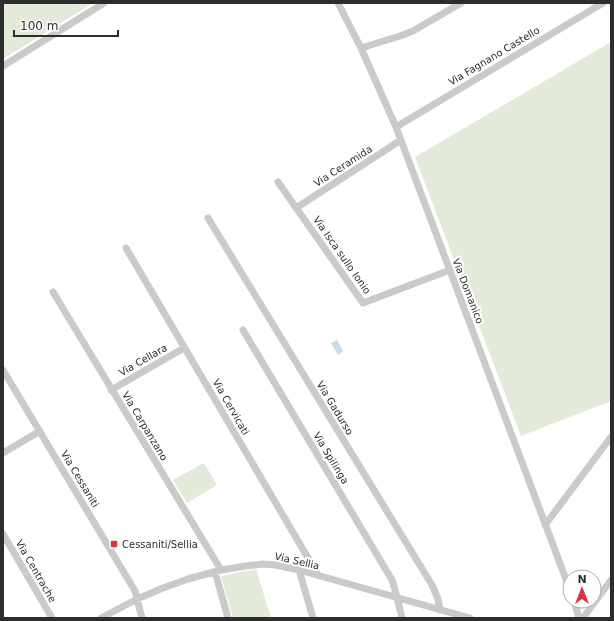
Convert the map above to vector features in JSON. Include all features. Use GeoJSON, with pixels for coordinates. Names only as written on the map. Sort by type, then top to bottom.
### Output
{"type":"FeatureCollection","features":[{"type":"Feature","properties":{"kind":"street"},"geometry":{"type":"LineString","coordinates":[[3,66],[104,3]]}},
{"type":"Feature","properties":{"kind":"street","name":"Via Domanico"},"geometry":{"type":"LineString","coordinates":[[338,3],[361,48],[396,127],[562,569]]}},
{"type":"Feature","properties":{"kind":"street"},"geometry":{"type":"LineString","coordinates":[[361,48],[413,31],[460,3]]}},
{"type":"Feature","properties":{"kind":"street","name":"Via Fagnano Castello"},"geometry":{"type":"LineString","coordinates":[[396,127],[603,3]]}},
{"type":"Feature","properties":{"kind":"street","name":"Via Ceramida"},"geometry":{"type":"LineString","coordinates":[[296,208],[401,140]]}},
{"type":"Feature","properties":{"kind":"street","name":"Via Isca sullo Ionio"},"geometry":{"type":"LineString","coordinates":[[278,182],[364,303],[450,270]]}},
{"type":"Feature","properties":{"kind":"street","name":"Via Gadurso"},"geometry":{"type":"LineString","coordinates":[[208,218],[430,582],[437,596],[440,610]]}},
{"type":"Feature","properties":{"kind":"street","name":"Via Cervicati"},"geometry":{"type":"LineString","coordinates":[[126,248],[318,576]]}},
{"type":"Feature","properties":{"kind":"street","name":"Via Carpanzano"},"geometry":{"type":"LineString","coordinates":[[53,292],[218,571],[228,618]]}},
{"type":"Feature","properties":{"kind":"street","name":"Via Spilinga"},"geometry":{"type":"LineString","coordinates":[[243,330],[390,577],[394,586],[402,618]]}},
{"type":"Feature","properties":{"kind":"street","name":"Via Cellara"},"geometry":{"type":"LineString","coordinates":[[111,390],[184,348]]}},
{"type":"Feature","properties":{"kind":"street","name":"Via Cessaniti"},"geometry":{"type":"LineString","coordinates":[[3,370],[135,591],[142,618]]}},
{"type":"Feature","properties":{"kind":"street"},"geometry":{"type":"LineString","coordinates":[[3,453],[40,431]]}},
{"type":"Feature","properties":{"kind":"street"},"geometry":{"type":"LineString","coordinates":[[545,525],[611,437]]}},
{"type":"Feature","properties":{"kind":"street","name":"Via Centrache"},"geometry":{"type":"LineString","coordinates":[[3,534],[52,618]]}},
{"type":"Feature","properties":{"kind":"street","name":"Via Sellia"},"geometry":{"type":"LineString","coordinates":[[101,618],[137,599],[171,585],[218,571],[263,564],[299,570],[470,618]]}},
{"type":"Feature","properties":{"kind":"street"},"geometry":{"type":"LineString","coordinates":[[299,570],[314,618]]}},
{"type":"Feature","properties":{"kind":"street"},"geometry":{"type":"LineString","coordinates":[[583,618],[611,580]]}},
{"type":"Feature","properties":{"kind":"green space"},"geometry":{"type":"Polygon","coordinates":[[[3,3],[93,3],[3,59],[3,3]]]}},
{"type":"Feature","properties":{"kind":"green space"},"geometry":{"type":"Polygon","coordinates":[[[611,42],[611,401],[521,436],[415,157],[611,42]]]}},
{"type":"Feature","properties":{"kind":"green space"},"geometry":{"type":"Polygon","coordinates":[[[204,463],[217,485],[187,503],[173,480],[204,463]]]}},
{"type":"Feature","properties":{"kind":"green space"},"geometry":{"type":"Polygon","coordinates":[[[256,569],[271,618],[233,618],[221,576],[256,569]]]}},
{"type":"Feature","properties":{"kind":"water"},"geometry":{"type":"Polygon","coordinates":[[[337,340],[343,351],[338,355],[331,343],[337,340]]]}},
{"type":"Feature","properties":{"kind":"place","name":"Cessaniti/Sellia"},"geometry":{"type":"Point","coordinates":[114,544]}}]}
